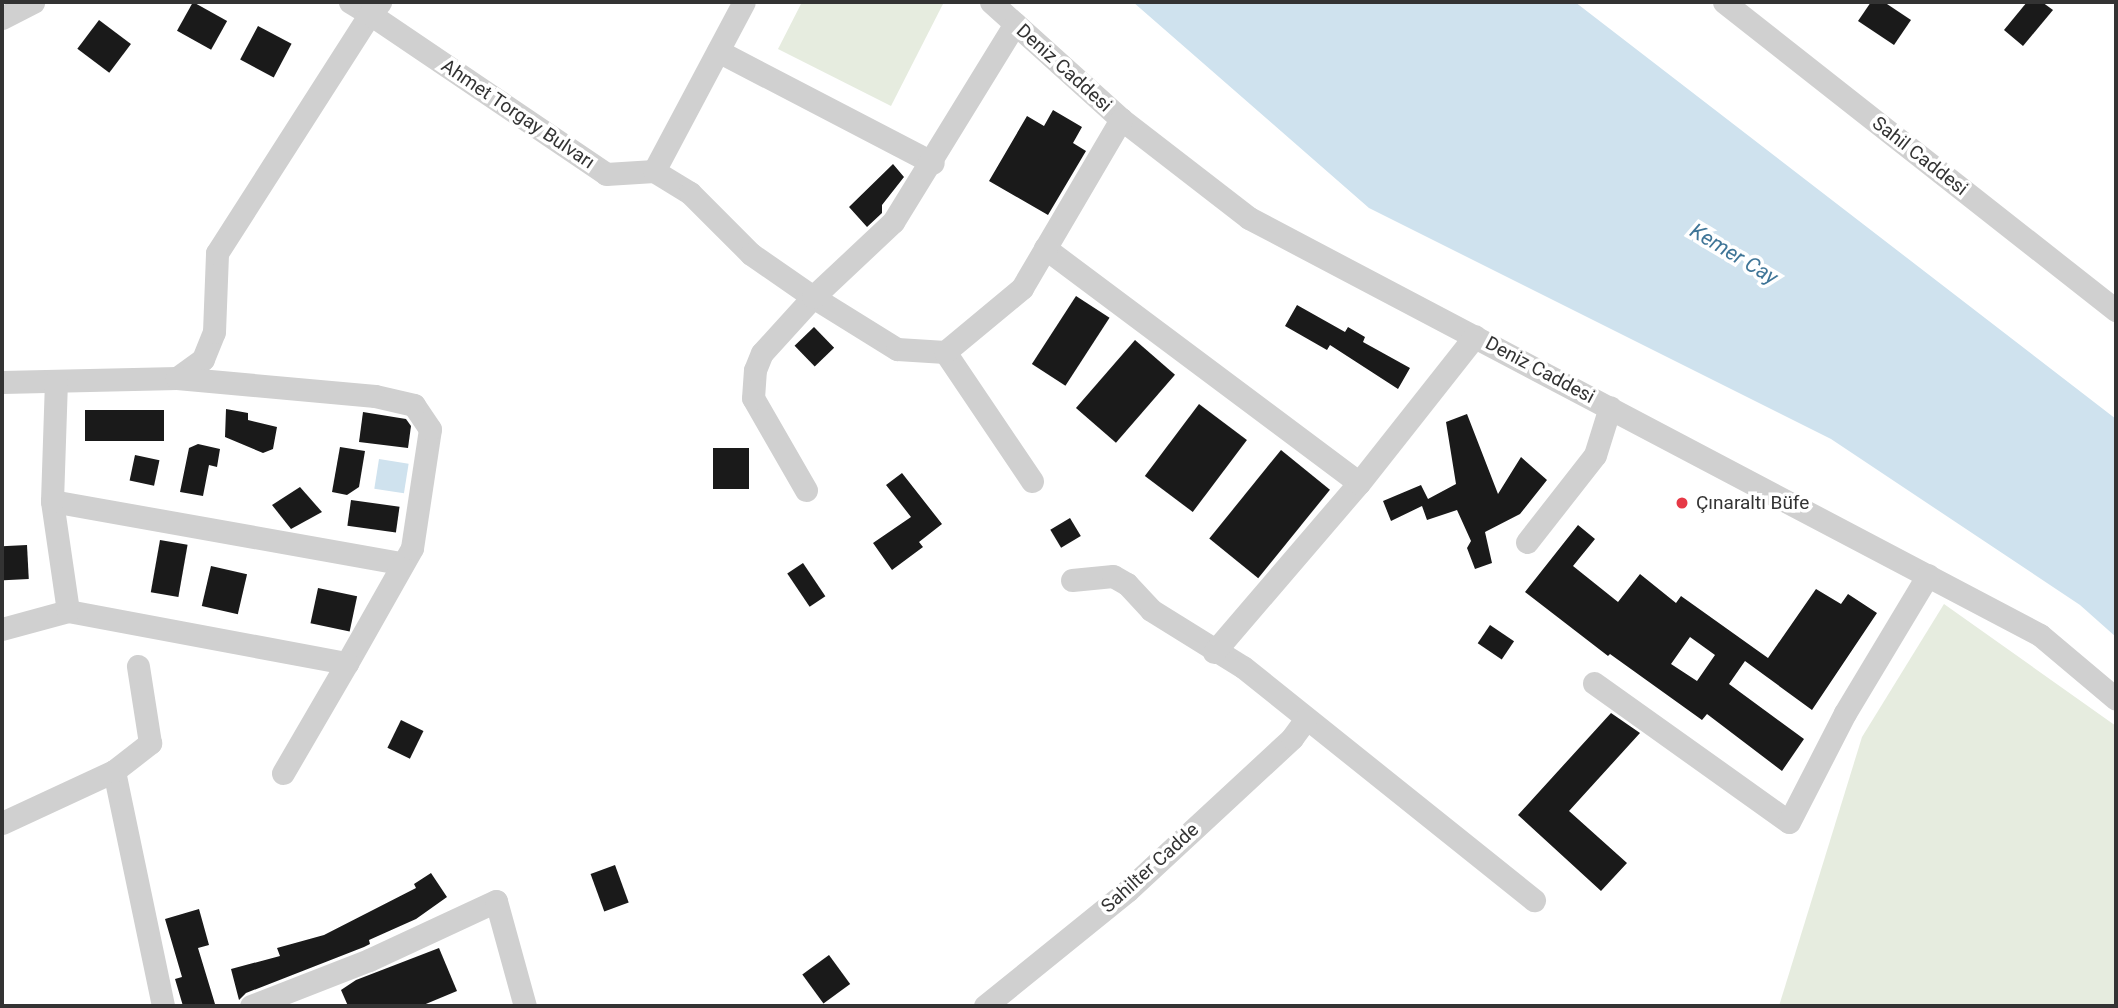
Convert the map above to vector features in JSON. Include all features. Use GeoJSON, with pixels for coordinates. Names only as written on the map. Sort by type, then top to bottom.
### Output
{"type":"FeatureCollection","features":[{"type":"Feature","properties":{"kind":"street"},"geometry":{"type":"LineString","coordinates":[[2,18],[33,2]]}},
{"type":"Feature","properties":{"kind":"street","name":"Ahmet Torgay Bulvarı"},"geometry":{"type":"LineString","coordinates":[[350,2],[375,8],[606,174],[654,171]]}},
{"type":"Feature","properties":{"kind":"street","name":"Deniz Caddesi"},"geometry":{"type":"LineString","coordinates":[[991,2],[1121,119],[1249,218],[2040,635],[2116,699]]}},
{"type":"Feature","properties":{"kind":"street","name":"Sahil Caddesi"},"geometry":{"type":"LineString","coordinates":[[1724,2],[2116,311]]}},
{"type":"Feature","properties":{"kind":"street"},"geometry":{"type":"LineString","coordinates":[[739,4],[718,51],[654,171],[690,193],[751,254],[813,297],[897,349],[945,352],[1022,288],[1121,119]]}},
{"type":"Feature","properties":{"kind":"street"},"geometry":{"type":"LineString","coordinates":[[177,377],[203,359],[214,332],[217,253],[375,8]]}},
{"type":"Feature","properties":{"kind":"street"},"geometry":{"type":"LineString","coordinates":[[806,490],[753,398],[755,370],[762,353],[813,297],[893,222],[933,163],[1016,24]]}},
{"type":"Feature","properties":{"kind":"street"},"geometry":{"type":"LineString","coordinates":[[718,51],[933,163]]}},
{"type":"Feature","properties":{"kind":"street"},"geometry":{"type":"LineString","coordinates":[[1045,248],[1359,483]]}},
{"type":"Feature","properties":{"kind":"street"},"geometry":{"type":"LineString","coordinates":[[1214,652],[1359,483],[1475,336]]}},
{"type":"Feature","properties":{"kind":"street"},"geometry":{"type":"LineString","coordinates":[[945,352],[1032,481]]}},
{"type":"Feature","properties":{"kind":"street"},"geometry":{"type":"LineString","coordinates":[[2,383],[177,377],[375,396],[414,405],[430,429],[412,548],[401,563],[284,773]]}},
{"type":"Feature","properties":{"kind":"street"},"geometry":{"type":"LineString","coordinates":[[56,381],[52,501],[68,611]]}},
{"type":"Feature","properties":{"kind":"street"},"geometry":{"type":"LineString","coordinates":[[1527,542],[1595,455],[1610,407]]}},
{"type":"Feature","properties":{"kind":"street"},"geometry":{"type":"LineString","coordinates":[[52,501],[401,563]]}},
{"type":"Feature","properties":{"kind":"street"},"geometry":{"type":"LineString","coordinates":[[1594,683],[1789,822],[1845,713],[1928,575]]}},
{"type":"Feature","properties":{"kind":"street"},"geometry":{"type":"LineString","coordinates":[[1072,580],[1113,576],[1151,610],[1214,652],[1243,667],[1305,720],[1534,900]]}},
{"type":"Feature","properties":{"kind":"street"},"geometry":{"type":"LineString","coordinates":[[2,629],[68,611],[346,663]]}},
{"type":"Feature","properties":{"kind":"street"},"geometry":{"type":"LineString","coordinates":[[2,823],[114,771],[150,743],[138,666]]}},
{"type":"Feature","properties":{"kind":"street","name":"Sahilter Cadde"},"geometry":{"type":"LineString","coordinates":[[985,1006],[1127,891],[1292,738],[1305,720]]}},
{"type":"Feature","properties":{"kind":"street"},"geometry":{"type":"LineString","coordinates":[[114,771],[163,1006]]}},
{"type":"Feature","properties":{"kind":"street"},"geometry":{"type":"LineString","coordinates":[[251,1006],[369,960],[496,901],[525,1006]]}},
{"type":"Feature","properties":{"kind":"shaded area"},"geometry":{"type":"Polygon","coordinates":[[[802,2],[944,2],[891,106],[778,49],[802,2]]]}},
{"type":"Feature","properties":{"kind":"shaded area"},"geometry":{"type":"Polygon","coordinates":[[[1944,604],[2116,726],[2116,1006],[1779,1006],[1862,737],[1944,604]]]}},
{"type":"Feature","properties":{"kind":"water","name":"Kemer Cay"},"geometry":{"type":"Polygon","coordinates":[[[1133,2],[1575,2],[2116,419],[2116,637],[2080,605],[1831,439],[1369,208],[1133,2]]]}},
{"type":"Feature","properties":{"kind":"water"},"geometry":{"type":"Polygon","coordinates":[[[379,459],[409,464],[404,493],[374,489],[379,459]]]}},
{"type":"Feature","properties":{"kind":"building"},"geometry":{"type":"Polygon","coordinates":[[[193,2],[227,21],[211,50],[177,31],[193,2]]]}},
{"type":"Feature","properties":{"kind":"building"},"geometry":{"type":"Polygon","coordinates":[[[1871,2],[1884,2],[1911,20],[1894,45],[1858,21],[1871,2]]]}},
{"type":"Feature","properties":{"kind":"building"},"geometry":{"type":"Polygon","coordinates":[[[2027,2],[2042,2],[2053,10],[2023,46],[2004,30],[2027,2]]]}},
{"type":"Feature","properties":{"kind":"building"},"geometry":{"type":"Polygon","coordinates":[[[99,20],[131,44],[109,73],[77,49],[99,20]]]}},
{"type":"Feature","properties":{"kind":"building"},"geometry":{"type":"Polygon","coordinates":[[[258,26],[292,44],[274,77],[240,60],[258,26]]]}},
{"type":"Feature","properties":{"kind":"building"},"geometry":{"type":"Polygon","coordinates":[[[1053,110],[1082,127],[1073,143],[1086,151],[1048,215],[989,181],[1027,116],[1044,126],[1053,110]]]}},
{"type":"Feature","properties":{"kind":"building"},"geometry":{"type":"Polygon","coordinates":[[[893,164],[904,177],[882,205],[882,213],[867,227],[849,207],[893,164]]]}},
{"type":"Feature","properties":{"kind":"building"},"geometry":{"type":"Polygon","coordinates":[[[1076,296],[1110,318],[1065,386],[1032,364],[1076,296]]]}},
{"type":"Feature","properties":{"kind":"building"},"geometry":{"type":"Polygon","coordinates":[[[1297,305],[1345,332],[1348,327],[1365,337],[1363,342],[1410,368],[1398,389],[1330,345],[1327,350],[1285,326],[1297,305]]]}},
{"type":"Feature","properties":{"kind":"building"},"geometry":{"type":"Polygon","coordinates":[[[814,327],[834,348],[815,367],[795,346],[814,327]]]}},
{"type":"Feature","properties":{"kind":"building"},"geometry":{"type":"Polygon","coordinates":[[[1135,340],[1175,375],[1116,443],[1076,408],[1135,340]]]}},
{"type":"Feature","properties":{"kind":"building"},"geometry":{"type":"Polygon","coordinates":[[[1199,404],[1247,440],[1193,512],[1145,476],[1199,404]]]}},
{"type":"Feature","properties":{"kind":"building"},"geometry":{"type":"Polygon","coordinates":[[[226,409],[248,413],[248,420],[277,427],[273,449],[263,453],[225,437],[226,409]]]}},
{"type":"Feature","properties":{"kind":"building"},"geometry":{"type":"Polygon","coordinates":[[[85,410],[164,410],[164,441],[85,441],[85,410]]]}},
{"type":"Feature","properties":{"kind":"building"},"geometry":{"type":"Polygon","coordinates":[[[363,412],[406,419],[411,426],[408,448],[359,442],[363,412]]]}},
{"type":"Feature","properties":{"kind":"building"},"geometry":{"type":"Polygon","coordinates":[[[1467,414],[1498,494],[1521,457],[1547,480],[1520,514],[1485,532],[1492,563],[1475,569],[1467,548],[1471,541],[1457,510],[1427,520],[1422,506],[1391,521],[1383,501],[1421,485],[1428,499],[1456,484],[1446,422],[1467,414]]]}},
{"type":"Feature","properties":{"kind":"building"},"geometry":{"type":"Polygon","coordinates":[[[198,444],[220,449],[217,467],[209,465],[203,496],[180,492],[189,448],[198,444]]]}},
{"type":"Feature","properties":{"kind":"building"},"geometry":{"type":"Polygon","coordinates":[[[340,447],[365,451],[359,487],[347,495],[332,492],[340,447]]]}},
{"type":"Feature","properties":{"kind":"building"},"geometry":{"type":"Polygon","coordinates":[[[713,448],[749,448],[749,489],[713,489],[713,448]]]}},
{"type":"Feature","properties":{"kind":"building"},"geometry":{"type":"Polygon","coordinates":[[[1281,450],[1330,490],[1258,578],[1209,539],[1281,450]]]}},
{"type":"Feature","properties":{"kind":"building"},"geometry":{"type":"Polygon","coordinates":[[[135,455],[159,460],[154,486],[130,480],[135,455]]]}},
{"type":"Feature","properties":{"kind":"building"},"geometry":{"type":"Polygon","coordinates":[[[902,473],[942,524],[919,542],[923,547],[892,570],[873,543],[911,517],[886,485],[902,473]]]}},
{"type":"Feature","properties":{"kind":"building"},"geometry":{"type":"Polygon","coordinates":[[[300,487],[322,512],[291,529],[272,505],[300,487]]]}},
{"type":"Feature","properties":{"kind":"building"},"geometry":{"type":"Polygon","coordinates":[[[351,500],[400,507],[396,533],[347,526],[351,500]]]}},
{"type":"Feature","properties":{"kind":"building"},"geometry":{"type":"Polygon","coordinates":[[[1070,518],[1081,536],[1061,548],[1050,530],[1070,518]]]}},
{"type":"Feature","properties":{"kind":"building"},"geometry":{"type":"Polygon","coordinates":[[[1578,525],[1595,539],[1573,566],[1618,602],[1640,574],[1676,603],[1681,596],[1768,658],[1816,589],[1841,604],[1848,594],[1877,613],[1812,710],[1745,661],[1729,684],[1804,739],[1782,771],[1707,714],[1702,720],[1610,654],[1608,656],[1525,592],[1578,525]],[[1690,637],[1671,664],[1697,681],[1715,655],[1690,637]]]}},
{"type":"Feature","properties":{"kind":"building"},"geometry":{"type":"Polygon","coordinates":[[[160,540],[188,545],[178,597],[151,592],[160,540]]]}},
{"type":"Feature","properties":{"kind":"building"},"geometry":{"type":"Polygon","coordinates":[[[27,545],[29,579],[4,580],[2,546],[27,545]]]}},
{"type":"Feature","properties":{"kind":"building"},"geometry":{"type":"Polygon","coordinates":[[[803,563],[825,596],[810,607],[787,574],[803,563]]]}},
{"type":"Feature","properties":{"kind":"building"},"geometry":{"type":"Polygon","coordinates":[[[211,566],[247,574],[238,614],[202,606],[211,566]]]}},
{"type":"Feature","properties":{"kind":"building"},"geometry":{"type":"Polygon","coordinates":[[[318,588],[357,596],[350,632],[311,623],[318,588]]]}},
{"type":"Feature","properties":{"kind":"building"},"geometry":{"type":"Polygon","coordinates":[[[1490,625],[1514,641],[1502,659],[1478,643],[1490,625]]]}},
{"type":"Feature","properties":{"kind":"building"},"geometry":{"type":"Polygon","coordinates":[[[1611,713],[1640,733],[1569,811],[1627,863],[1601,891],[1518,815],[1611,713]]]}},
{"type":"Feature","properties":{"kind":"building"},"geometry":{"type":"Polygon","coordinates":[[[401,720],[423,731],[410,759],[387,748],[401,720]]]}},
{"type":"Feature","properties":{"kind":"building"},"geometry":{"type":"Polygon","coordinates":[[[615,865],[629,903],[604,911],[591,874],[615,865]]]}},
{"type":"Feature","properties":{"kind":"building"},"geometry":{"type":"Polygon","coordinates":[[[431,873],[447,897],[416,919],[369,940],[370,944],[364,947],[246,993],[239,1000],[231,969],[280,956],[277,948],[324,935],[416,888],[414,884],[431,873]]]}},
{"type":"Feature","properties":{"kind":"building"},"geometry":{"type":"Polygon","coordinates":[[[199,909],[209,945],[198,948],[215,1004],[183,1006],[175,979],[182,977],[165,919],[199,909]]]}},
{"type":"Feature","properties":{"kind":"building"},"geometry":{"type":"Polygon","coordinates":[[[439,948],[457,991],[421,1006],[348,1006],[341,990],[356,980],[439,948]]]}},
{"type":"Feature","properties":{"kind":"building"},"geometry":{"type":"Polygon","coordinates":[[[829,955],[850,984],[823,1004],[802,974],[829,955]]]}},
{"type":"Feature","properties":{"kind":"place","name":"Çınaraltı Büfe"},"geometry":{"type":"Point","coordinates":[1682,503]}}]}
